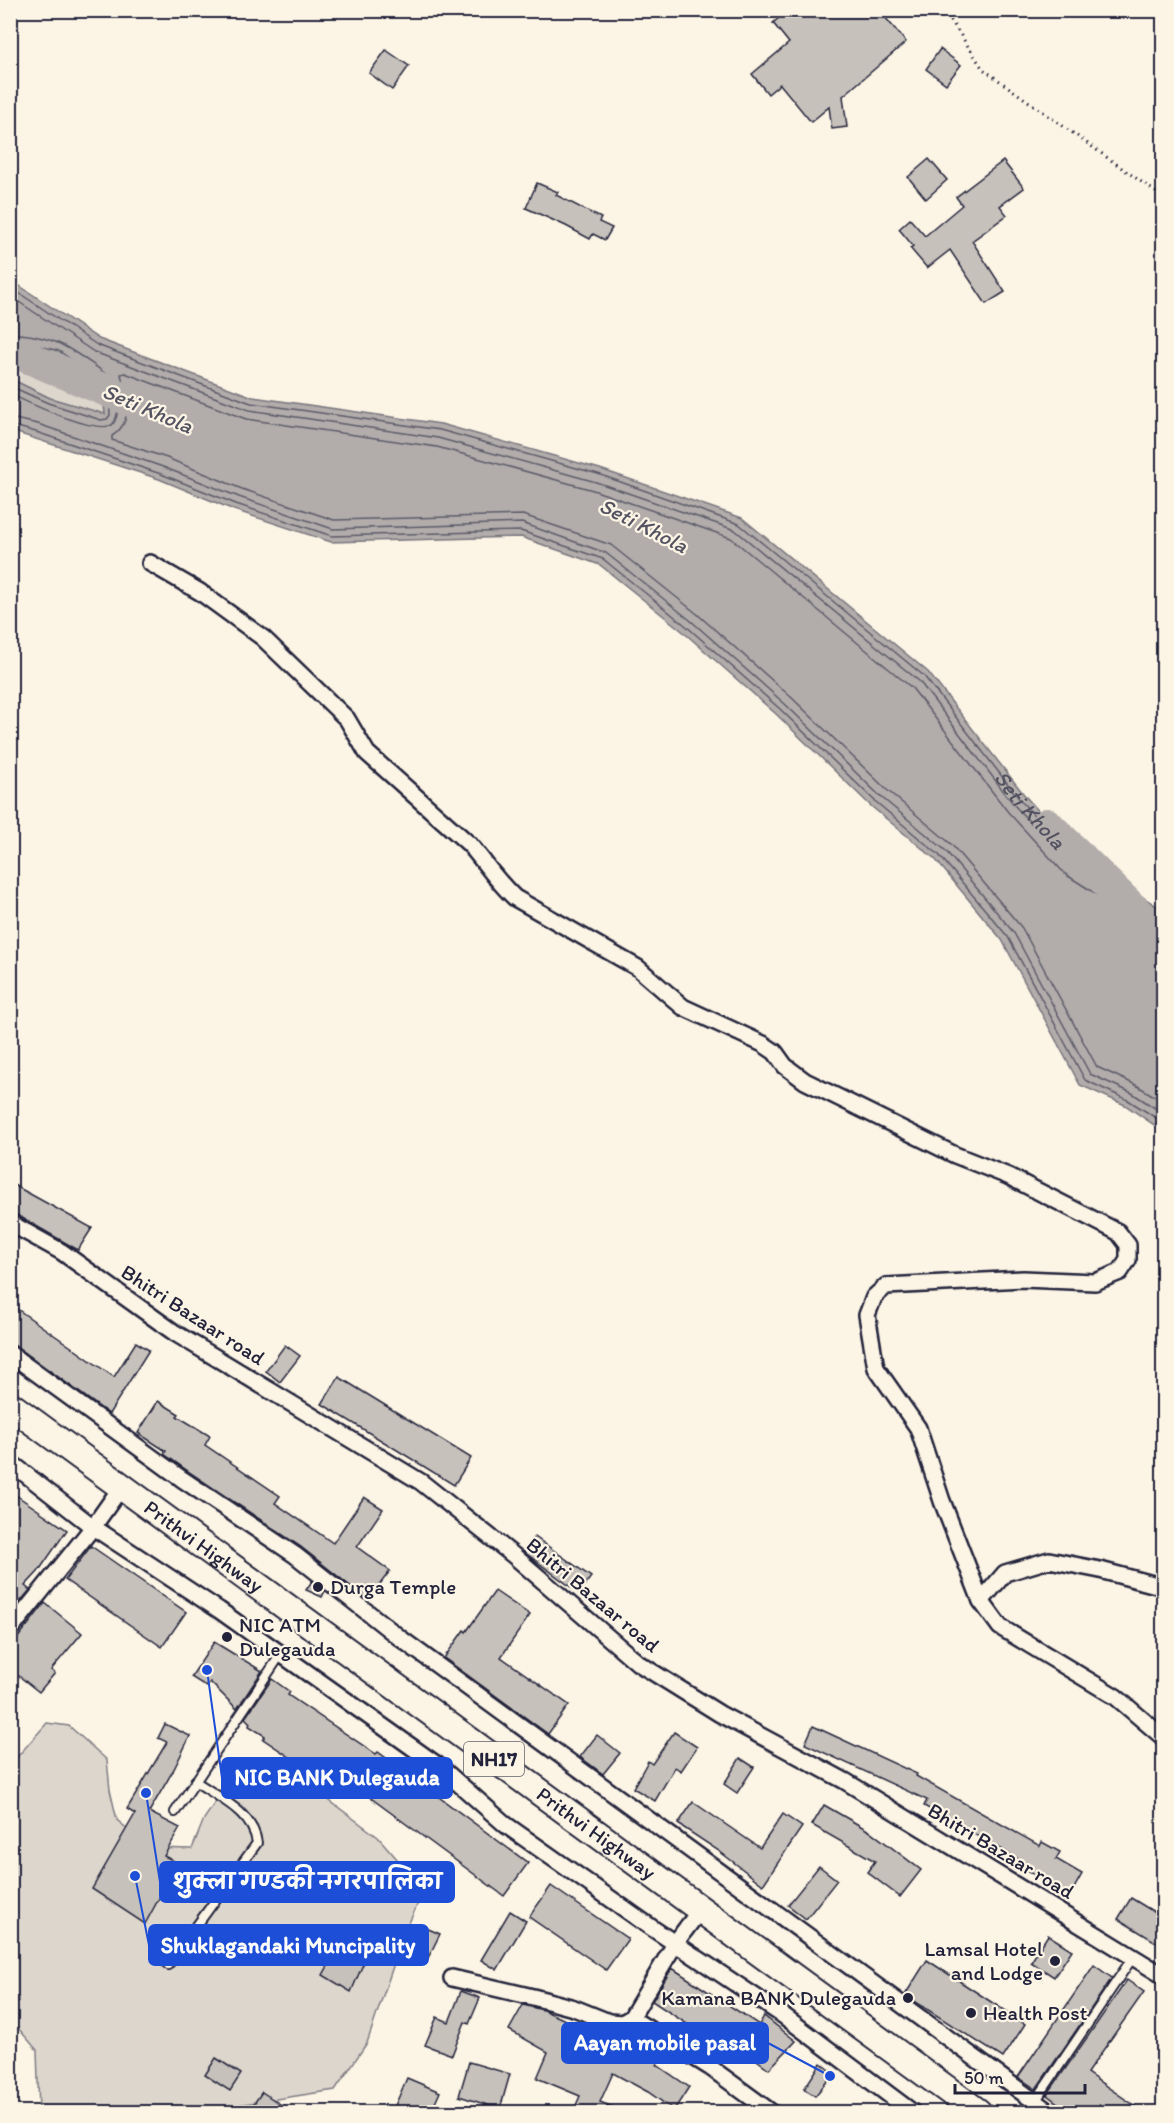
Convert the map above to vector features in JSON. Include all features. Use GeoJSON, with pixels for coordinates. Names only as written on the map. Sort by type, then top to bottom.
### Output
{"type":"FeatureCollection","features":[{"type":"Feature","properties":{"kind":"highway","name":"Prithvi Highway"},"geometry":{"type":"LineString","coordinates":[[10,1405],[978,2112]]}},
{"type":"Feature","properties":{"kind":"street"},"geometry":{"type":"LineString","coordinates":[[150,563],[200,592],[263,638],[347,719],[368,753],[469,844],[502,887],[515,898],[638,968],[682,1007],[763,1044],[775,1052],[785,1066],[805,1081],[946,1150],[1008,1176],[1118,1232],[1128,1245],[1128,1260],[1120,1272],[1095,1282],[1023,1279],[886,1286],[874,1297],[867,1315],[876,1368],[918,1428],[942,1501],[981,1601],[1000,1627],[1116,1696],[1164,1738]]}},
{"type":"Feature","properties":{"kind":"street","name":"Bhitri Bazaar road"},"geometry":{"type":"LineString","coordinates":[[10,1222],[62,1252],[175,1333],[421,1482],[513,1555],[638,1663],[720,1714],[844,1781],[1164,1976]]}},
{"type":"Feature","properties":{"kind":"street"},"geometry":{"type":"LineString","coordinates":[[10,1354],[182,1479],[295,1555],[437,1665],[1031,2107],[1049,2112]]}},
{"type":"Feature","properties":{"kind":"street"},"geometry":{"type":"LineString","coordinates":[[10,1462],[93,1527],[281,1654],[440,1767],[506,1825],[652,1928],[784,2016],[912,2112]]}},
{"type":"Feature","properties":{"kind":"street"},"geometry":{"type":"LineString","coordinates":[[10,1630],[93,1527],[122,1486]]}},
{"type":"Feature","properties":{"kind":"street"},"geometry":{"type":"LineString","coordinates":[[981,1601],[1005,1573],[1049,1560],[1100,1570],[1164,1587]]}},
{"type":"Feature","properties":{"kind":"street"},"geometry":{"type":"LineString","coordinates":[[452,1978],[574,2008],[609,2022],[622,2024],[631,2018],[676,1942],[700,1910]]}},
{"type":"Feature","properties":{"kind":"street"},"geometry":{"type":"LineString","coordinates":[[631,2018],[711,2068],[771,2112]]}},
{"type":"Feature","properties":{"kind":"lane"},"geometry":{"type":"LineString","coordinates":[[175,1812],[281,1654]]}},
{"type":"Feature","properties":{"kind":"lane"},"geometry":{"type":"LineString","coordinates":[[168,1965],[257,1843],[256,1831],[245,1815],[195,1781]]}},
{"type":"Feature","properties":{"kind":"lane"},"geometry":{"type":"LineString","coordinates":[[1031,2107],[1133,1957]]}},
{"type":"Feature","properties":{"kind":"path"},"geometry":{"type":"LineString","coordinates":[[944,10],[983,69],[1164,198]]}},
{"type":"Feature","properties":{"kind":"shaded area"},"geometry":{"type":"Polygon","coordinates":[[[17,347],[57,357],[103,390],[105,415],[50,398],[11,379],[11,351],[17,347]]]}},
{"type":"Feature","properties":{"kind":"shaded area"},"geometry":{"type":"Polygon","coordinates":[[[47,1723],[69,1726],[107,1760],[110,1790],[117,1820],[150,1848],[192,1849],[204,1819],[241,1764],[287,1769],[378,1837],[424,1890],[404,1934],[367,2043],[335,2090],[237,2105],[231,2112],[39,2112],[37,2050],[11,2020],[10,1765],[47,1723]]]}},
{"type":"Feature","properties":{"kind":"water"},"geometry":{"type":"Polygon","coordinates":[[[11,280],[99,339],[253,397],[441,424],[600,469],[742,518],[928,672],[1026,797],[1081,858],[1163,910],[1163,1131],[1125,1105],[1080,1085],[1002,940],[935,859],[872,807],[776,714],[681,630],[600,565],[521,537],[331,542],[234,510],[159,479],[11,431],[11,379],[50,398],[105,414],[103,390],[57,357],[17,347],[11,351],[11,280]]]}},
{"type":"Feature","properties":{"kind":"building"},"geometry":{"type":"Polygon","coordinates":[[[788,10],[879,10],[906,42],[843,96],[847,127],[832,129],[829,107],[811,122],[780,84],[768,94],[752,74],[789,43],[773,23],[788,10]]]}},
{"type":"Feature","properties":{"kind":"building"},"geometry":{"type":"Polygon","coordinates":[[[940,49],[961,65],[946,84],[926,69],[940,49]]]}},
{"type":"Feature","properties":{"kind":"building"},"geometry":{"type":"Polygon","coordinates":[[[386,50],[409,66],[392,90],[369,73],[386,50]]]}},
{"type":"Feature","properties":{"kind":"building"},"geometry":{"type":"Polygon","coordinates":[[[929,159],[947,180],[926,199],[908,177],[929,159]]]}},
{"type":"Feature","properties":{"kind":"building"},"geometry":{"type":"Polygon","coordinates":[[[1003,161],[1024,188],[1000,206],[1007,215],[972,241],[1005,292],[986,304],[950,250],[927,268],[910,248],[913,246],[899,229],[910,219],[925,236],[962,205],[956,197],[1003,161]]]}},
{"type":"Feature","properties":{"kind":"building"},"geometry":{"type":"Polygon","coordinates":[[[537,183],[558,192],[556,195],[601,218],[599,222],[612,228],[605,240],[593,234],[590,239],[526,208],[537,183]]]}},
{"type":"Feature","properties":{"kind":"building"},"geometry":{"type":"Polygon","coordinates":[[[10,1183],[92,1228],[78,1250],[10,1211],[10,1183]]]}},
{"type":"Feature","properties":{"kind":"building"},"geometry":{"type":"Polygon","coordinates":[[[10,1304],[114,1377],[136,1342],[149,1350],[109,1414],[16,1346],[10,1344],[10,1304]]]}},
{"type":"Feature","properties":{"kind":"building"},"geometry":{"type":"Polygon","coordinates":[[[285,1345],[300,1356],[280,1382],[266,1371],[285,1345]]]}},
{"type":"Feature","properties":{"kind":"building"},"geometry":{"type":"Polygon","coordinates":[[[339,1377],[471,1458],[454,1485],[322,1404],[339,1377]]]}},
{"type":"Feature","properties":{"kind":"building"},"geometry":{"type":"Polygon","coordinates":[[[158,1401],[179,1414],[177,1416],[210,1436],[205,1445],[280,1496],[275,1503],[333,1543],[364,1497],[383,1509],[357,1547],[390,1571],[368,1600],[301,1547],[188,1471],[164,1454],[166,1451],[138,1433],[158,1401]]]}},
{"type":"Feature","properties":{"kind":"building"},"geometry":{"type":"Polygon","coordinates":[[[10,1491],[67,1530],[38,1572],[25,1586],[30,1590],[10,1614],[10,1491]]]}},
{"type":"Feature","properties":{"kind":"building"},"geometry":{"type":"Polygon","coordinates":[[[535,1537],[591,1577],[579,1593],[524,1552],[535,1537]]]}},
{"type":"Feature","properties":{"kind":"building"},"geometry":{"type":"Polygon","coordinates":[[[91,1546],[186,1612],[162,1647],[65,1580],[91,1546]]]}},
{"type":"Feature","properties":{"kind":"building","name":"Durga Temple"},"geometry":{"type":"Polygon","coordinates":[[[312,1581],[325,1591],[322,1597],[306,1590],[312,1581]]]}},
{"type":"Feature","properties":{"kind":"building"},"geometry":{"type":"Polygon","coordinates":[[[495,1591],[530,1615],[501,1657],[569,1705],[548,1734],[444,1658],[495,1591]]]}},
{"type":"Feature","properties":{"kind":"building"},"geometry":{"type":"Polygon","coordinates":[[[45,1603],[82,1633],[51,1670],[55,1673],[39,1692],[10,1669],[10,1648],[45,1603]]]}},
{"type":"Feature","properties":{"kind":"building"},"geometry":{"type":"Polygon","coordinates":[[[214,1642],[262,1671],[237,1709],[210,1682],[207,1687],[191,1677],[214,1642]]]}},
{"type":"Feature","properties":{"kind":"building"},"geometry":{"type":"Polygon","coordinates":[[[272,1679],[290,1692],[288,1695],[376,1754],[378,1752],[528,1863],[504,1896],[349,1782],[342,1792],[263,1739],[265,1736],[249,1726],[250,1723],[245,1718],[272,1679]]]}},
{"type":"Feature","properties":{"kind":"building"},"geometry":{"type":"Polygon","coordinates":[[[165,1724],[190,1736],[149,1812],[180,1828],[164,1856],[178,1863],[145,1924],[92,1889],[135,1814],[127,1809],[167,1742],[158,1738],[165,1724]]]}},
{"type":"Feature","properties":{"kind":"building"},"geometry":{"type":"Polygon","coordinates":[[[813,1726],[917,1774],[916,1776],[1040,1846],[1042,1842],[1060,1852],[1056,1859],[1082,1874],[1068,1899],[1053,1890],[1055,1887],[1026,1870],[1029,1865],[924,1806],[927,1800],[805,1744],[813,1726]]]}},
{"type":"Feature","properties":{"kind":"building"},"geometry":{"type":"Polygon","coordinates":[[[674,1732],[697,1747],[681,1771],[675,1767],[655,1801],[633,1788],[648,1761],[652,1764],[674,1732]]]}},
{"type":"Feature","properties":{"kind":"building"},"geometry":{"type":"Polygon","coordinates":[[[597,1735],[620,1753],[603,1774],[580,1757],[597,1735]]]}},
{"type":"Feature","properties":{"kind":"building"},"geometry":{"type":"Polygon","coordinates":[[[740,1758],[754,1767],[737,1793],[724,1784],[740,1758]]]}},
{"type":"Feature","properties":{"kind":"building"},"geometry":{"type":"Polygon","coordinates":[[[693,1802],[760,1848],[783,1814],[802,1827],[763,1885],[719,1851],[678,1824],[693,1802]]]}},
{"type":"Feature","properties":{"kind":"building"},"geometry":{"type":"Polygon","coordinates":[[[824,1805],[871,1832],[921,1870],[900,1897],[867,1872],[875,1861],[812,1825],[824,1805]]]}},
{"type":"Feature","properties":{"kind":"building"},"geometry":{"type":"Polygon","coordinates":[[[819,1866],[837,1880],[806,1919],[788,1905],[819,1866]]]}},
{"type":"Feature","properties":{"kind":"building"},"geometry":{"type":"Polygon","coordinates":[[[551,1886],[628,1939],[606,1970],[529,1917],[551,1886]]]}},
{"type":"Feature","properties":{"kind":"building"},"geometry":{"type":"Polygon","coordinates":[[[1131,1898],[1164,1918],[1164,1947],[1118,1919],[1131,1898]]]}},
{"type":"Feature","properties":{"kind":"building"},"geometry":{"type":"Polygon","coordinates":[[[510,1911],[526,1921],[497,1970],[481,1960],[510,1911]]]}},
{"type":"Feature","properties":{"kind":"building"},"geometry":{"type":"Polygon","coordinates":[[[426,1928],[440,1934],[428,1958],[414,1952],[426,1928]]]}},
{"type":"Feature","properties":{"kind":"building"},"geometry":{"type":"Polygon","coordinates":[[[1048,1935],[1072,1950],[1054,1977],[1031,1962],[1048,1935]]]}},
{"type":"Feature","properties":{"kind":"building"},"geometry":{"type":"Polygon","coordinates":[[[339,1947],[353,1951],[364,1962],[351,1992],[323,1975],[339,1947]]]}},
{"type":"Feature","properties":{"kind":"building","name":"Health Post"},"geometry":{"type":"Polygon","coordinates":[[[927,1960],[1025,2024],[1003,2058],[905,1995],[927,1960]]]}},
{"type":"Feature","properties":{"kind":"building"},"geometry":{"type":"Polygon","coordinates":[[[1094,1965],[1112,1978],[1036,2089],[1018,2077],[1094,1965]]]}},
{"type":"Feature","properties":{"kind":"building"},"geometry":{"type":"Polygon","coordinates":[[[672,1968],[759,2025],[764,2016],[796,2041],[769,2069],[734,2043],[728,2051],[652,2001],[672,1968]]]}},
{"type":"Feature","properties":{"kind":"building"},"geometry":{"type":"Polygon","coordinates":[[[1127,1980],[1144,1992],[1087,2073],[1144,2112],[1070,2112],[1047,2095],[1127,1980]]]}},
{"type":"Feature","properties":{"kind":"building"},"geometry":{"type":"Polygon","coordinates":[[[461,1991],[480,1998],[469,2024],[465,2022],[452,2055],[425,2045],[437,2017],[449,2022],[461,1991]]]}},
{"type":"Feature","properties":{"kind":"building"},"geometry":{"type":"Polygon","coordinates":[[[523,2005],[543,2010],[632,2053],[638,2043],[662,2056],[657,2065],[689,2087],[674,2110],[648,2092],[613,2073],[600,2102],[626,2112],[573,2112],[580,2096],[537,2078],[548,2052],[509,2030],[523,2005]]]}},
{"type":"Feature","properties":{"kind":"building"},"geometry":{"type":"Polygon","coordinates":[[[216,2058],[241,2074],[230,2091],[205,2075],[216,2058]]]}},
{"type":"Feature","properties":{"kind":"building"},"geometry":{"type":"Polygon","coordinates":[[[469,2062],[510,2074],[500,2109],[459,2096],[469,2062]]]}},
{"type":"Feature","properties":{"kind":"building"},"geometry":{"type":"Polygon","coordinates":[[[821,2063],[834,2073],[815,2096],[804,2089],[821,2063]]]}},
{"type":"Feature","properties":{"kind":"building"},"geometry":{"type":"Polygon","coordinates":[[[407,2078],[440,2092],[431,2112],[405,2112],[394,2108],[407,2078]]]}},
{"type":"Feature","properties":{"kind":"building"},"geometry":{"type":"Polygon","coordinates":[[[262,2092],[292,2112],[248,2112],[262,2092]]]}},
{"type":"Feature","properties":{"kind":"waterway","name":"Seti Khola"},"geometry":{"type":"LineString","coordinates":[[10,350],[138,404]]}},
{"type":"Feature","properties":{"kind":"waterway","name":"Seti Khola"},"geometry":{"type":"LineString","coordinates":[[1047,824],[1164,939]]}},
{"type":"Feature","properties":{"kind":"place","name":"Durga Temple"},"geometry":{"type":"Point","coordinates":[318,1587]}},
{"type":"Feature","properties":{"kind":"place","name":"NIC ATM Dulegauda"},"geometry":{"type":"Point","coordinates":[227,1637]}},
{"type":"Feature","properties":{"kind":"place","name":"NIC BANK Dulegauda"},"geometry":{"type":"Point","coordinates":[207,1670]}},
{"type":"Feature","properties":{"kind":"place","name":"शुक्ला गण्डकी नगरपालिका"},"geometry":{"type":"Point","coordinates":[146,1793]}},
{"type":"Feature","properties":{"kind":"place","name":"Shuklagandaki Muncipality"},"geometry":{"type":"Point","coordinates":[135,1876]}},
{"type":"Feature","properties":{"kind":"place","name":"Lamsal Hotel and Lodge"},"geometry":{"type":"Point","coordinates":[1055,1961]}},
{"type":"Feature","properties":{"kind":"place","name":"Kamana BANK Dulegauda"},"geometry":{"type":"Point","coordinates":[908,1998]}},
{"type":"Feature","properties":{"kind":"place","name":"Health Post"},"geometry":{"type":"Point","coordinates":[971,2013]}},
{"type":"Feature","properties":{"kind":"place","name":"Aayan mobile pasal"},"geometry":{"type":"Point","coordinates":[830,2076]}}]}
